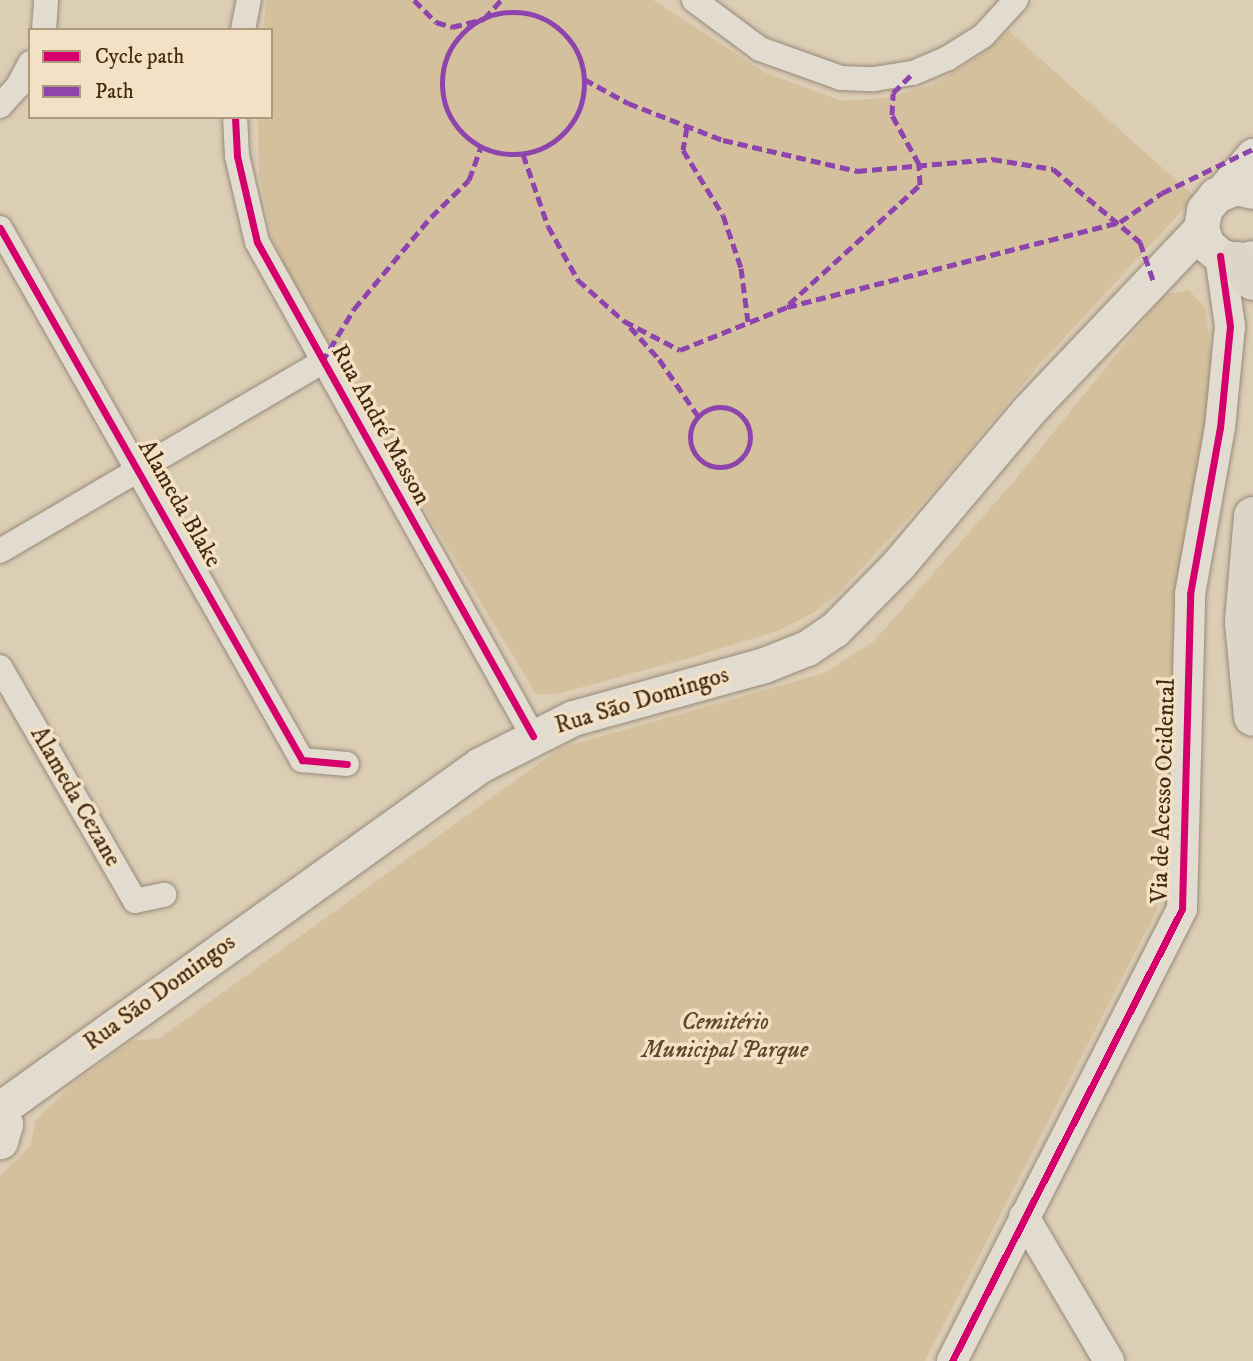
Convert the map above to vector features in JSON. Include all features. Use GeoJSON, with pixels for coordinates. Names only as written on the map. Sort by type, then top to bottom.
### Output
{"type":"FeatureCollection","features":[{"type":"Feature","properties":{"kind":"highway"},"geometry":{"type":"LineString","coordinates":[[1253,516],[1244,622],[1253,717]]}},
{"type":"Feature","properties":{"kind":"main road"},"geometry":{"type":"LineString","coordinates":[[1230,256],[1209,202],[1239,190],[1253,156]]}},
{"type":"Feature","properties":{"kind":"main road","name":"Rua São Domingos"},"geometry":{"type":"LineString","coordinates":[[0,1141],[5,1124],[0,1109],[419,806],[533,736],[611,706],[764,665],[834,631],[864,603],[1028,411],[1153,280],[1230,256]]}},
{"type":"Feature","properties":{"kind":"street"},"geometry":{"type":"LineString","coordinates":[[44,28],[46,0]]}},
{"type":"Feature","properties":{"kind":"street"},"geometry":{"type":"LineString","coordinates":[[243,28],[249,0]]}},
{"type":"Feature","properties":{"kind":"street"},"geometry":{"type":"LineString","coordinates":[[694,0],[760,49],[841,78],[874,79],[914,73],[948,58],[983,36],[1016,0]]}},
{"type":"Feature","properties":{"kind":"street"},"geometry":{"type":"LineString","coordinates":[[0,106],[19,86],[28,67]]}},
{"type":"Feature","properties":{"kind":"street","name":"Rua André Masson"},"geometry":{"type":"LineString","coordinates":[[235,119],[237,156],[257,242],[533,736]]}},
{"type":"Feature","properties":{"kind":"street","name":"Alameda Blake"},"geometry":{"type":"LineString","coordinates":[[0,228],[302,760],[347,764]]}},
{"type":"Feature","properties":{"kind":"street","name":"Via de Acesso Ocidental"},"geometry":{"type":"LineString","coordinates":[[951,1361],[1182,909],[1190,594],[1220,428],[1230,326],[1230,256]]}},
{"type":"Feature","properties":{"kind":"street"},"geometry":{"type":"LineString","coordinates":[[0,551],[322,362]]}},
{"type":"Feature","properties":{"kind":"street","name":"Alameda Cezane"},"geometry":{"type":"LineString","coordinates":[[0,667],[135,901],[164,895]]}},
{"type":"Feature","properties":{"kind":"street"},"geometry":{"type":"LineString","coordinates":[[1024,1217],[1109,1361]]}},
{"type":"Feature","properties":{"kind":"green space"},"geometry":{"type":"Polygon","coordinates":[[[267,0],[653,0],[766,73],[842,101],[884,98],[932,85],[978,57],[1009,31],[1195,197],[1039,365],[941,483],[838,594],[813,613],[777,631],[700,655],[557,694],[536,694],[316,329],[272,239],[259,174],[258,119],[273,119],[273,28],[263,28],[267,0]]]}},
{"type":"Feature","properties":{"kind":"green space","name":"Cemitério Municipal Parque"},"geometry":{"type":"Polygon","coordinates":[[[1189,290],[1205,308],[1211,349],[1210,403],[1157,910],[925,1361],[0,1361],[0,1176],[30,1146],[36,1120],[76,1081],[132,1041],[160,1038],[560,748],[825,673],[874,641],[1015,480],[1165,294],[1189,290]]]}},
{"type":"Feature","properties":{"kind":"marked path"},"geometry":{"type":"LineString","coordinates":[[414,0],[436,22],[452,27],[484,19],[501,0]]}},
{"type":"Feature","properties":{"kind":"marked path"},"geometry":{"type":"LineString","coordinates":[[513,12],[540,18],[563,33],[578,56],[584,83],[578,110],[563,133],[540,148],[513,154],[486,148],[463,133],[448,110],[442,83],[448,56],[463,33],[486,18],[513,12]]}},
{"type":"Feature","properties":{"kind":"marked path"},"geometry":{"type":"LineString","coordinates":[[789,304],[920,185],[919,164],[892,115],[893,93],[913,73]]}},
{"type":"Feature","properties":{"kind":"marked path"},"geometry":{"type":"LineString","coordinates":[[584,79],[628,103],[723,140],[857,171],[992,159],[1053,169],[1140,242],[1153,280]]}},
{"type":"Feature","properties":{"kind":"marked path"},"geometry":{"type":"LineString","coordinates":[[687,127],[683,150],[723,215],[741,268],[748,322]]}},
{"type":"Feature","properties":{"kind":"marked path"},"geometry":{"type":"LineString","coordinates":[[322,362],[354,309],[431,217],[469,180],[481,147]]}},
{"type":"Feature","properties":{"kind":"marked path"},"geometry":{"type":"LineString","coordinates":[[523,154],[548,226],[578,280],[624,321],[680,350],[787,307],[1120,222],[1162,193],[1253,149]]}},
{"type":"Feature","properties":{"kind":"marked path"},"geometry":{"type":"LineString","coordinates":[[630,327],[659,359],[698,416]]}},
{"type":"Feature","properties":{"kind":"marked path"},"geometry":{"type":"LineString","coordinates":[[720,407],[737,412],[745,420],[750,437],[745,454],[737,462],[720,467],[703,462],[695,454],[690,437],[695,420],[703,412],[720,407]]}},
{"type":"Feature","properties":{"kind":"cycle path"},"geometry":{"type":"LineString","coordinates":[[235,119],[237,156],[257,242],[533,736]]}},
{"type":"Feature","properties":{"kind":"cycle path"},"geometry":{"type":"LineString","coordinates":[[0,228],[302,760],[347,764]]}},
{"type":"Feature","properties":{"kind":"cycle path"},"geometry":{"type":"LineString","coordinates":[[952,1361],[1182,909],[1190,594],[1220,428],[1230,326],[1220,256]]}}]}
